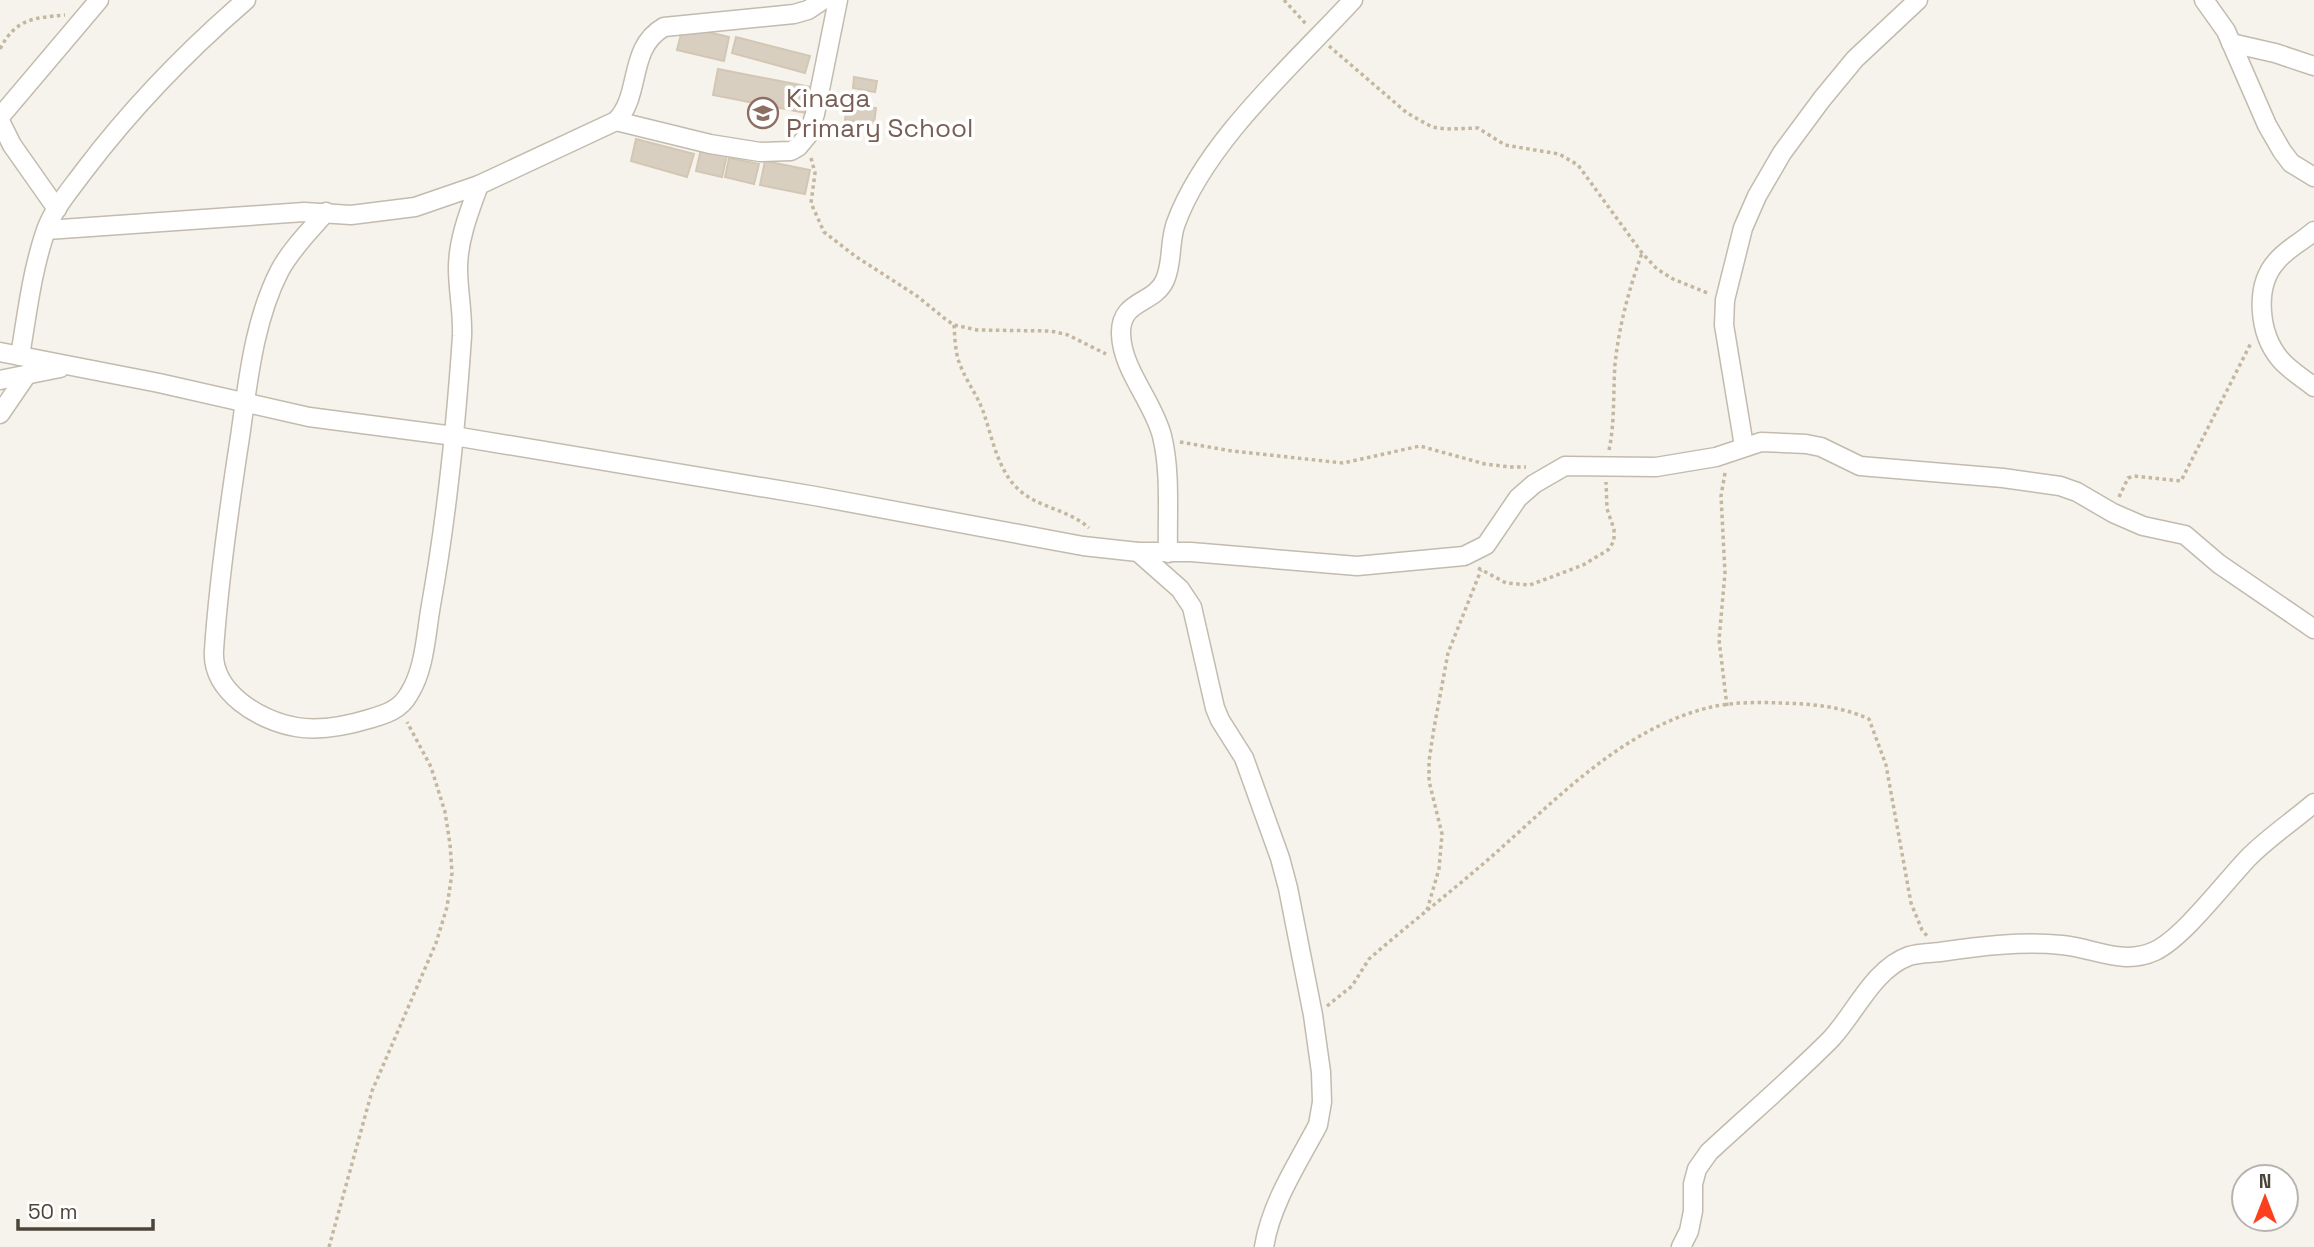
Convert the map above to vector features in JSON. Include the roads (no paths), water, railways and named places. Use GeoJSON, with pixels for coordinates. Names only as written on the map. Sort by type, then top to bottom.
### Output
{"type":"FeatureCollection","features":[{"type":"Feature","properties":{"kind":"street"},"geometry":{"type":"LineString","coordinates":[[57,209],[12,145],[0,119],[99,0]]}},
{"type":"Feature","properties":{"kind":"street"},"geometry":{"type":"LineString","coordinates":[[20,356],[31,289],[47,230],[57,209],[100,149],[150,93],[210,30],[246,0]]}},
{"type":"Feature","properties":{"kind":"street"},"geometry":{"type":"LineString","coordinates":[[47,230],[304,212],[351,215],[415,207],[479,185],[616,121],[624,111],[640,56],[653,33],[672,25],[794,14],[808,10],[823,0]]}},
{"type":"Feature","properties":{"kind":"street"},"geometry":{"type":"LineString","coordinates":[[616,121],[686,139],[760,152],[791,151],[808,135],[815,114],[838,0]]}},
{"type":"Feature","properties":{"kind":"street"},"geometry":{"type":"LineString","coordinates":[[1168,553],[1165,457],[1161,435],[1123,352],[1121,323],[1125,312],[1164,284],[1175,223],[1206,164],[1244,117],[1353,0]]}},
{"type":"Feature","properties":{"kind":"street"},"geometry":{"type":"LineString","coordinates":[[1738,449],[1724,325],[1725,300],[1743,228],[1757,196],[1782,153],[1855,59],[1918,0]]}},
{"type":"Feature","properties":{"kind":"street"},"geometry":{"type":"LineString","coordinates":[[2204,0],[2217,16],[2231,43],[2267,125],[2282,151],[2291,163],[2314,177]]}},
{"type":"Feature","properties":{"kind":"street"},"geometry":{"type":"LineString","coordinates":[[2231,43],[2275,53],[2314,66]]}},
{"type":"Feature","properties":{"kind":"street"},"geometry":{"type":"LineString","coordinates":[[326,212],[289,254],[264,309],[245,403],[218,584],[213,662],[221,681],[242,703],[277,723],[298,728],[330,728],[356,723],[399,708],[411,692],[421,664],[435,582],[454,436],[462,330],[458,265],[467,219],[479,185]]}},
{"type":"Feature","properties":{"kind":"street"},"geometry":{"type":"LineString","coordinates":[[2314,231],[2278,259],[2270,270],[2263,289],[2264,324],[2272,348],[2314,387]]}},
{"type":"Feature","properties":{"kind":"street"},"geometry":{"type":"LineString","coordinates":[[0,352],[159,383],[309,417],[454,436],[815,496],[1083,546],[1357,566],[1464,556],[1486,545],[1518,498],[1565,466],[1667,466],[1688,463],[1761,442],[1815,445],[1860,466],[1966,474],[2060,486],[2077,492],[2113,513],[2143,526],[2185,534],[2219,564],[2314,629]]}},
{"type":"Feature","properties":{"kind":"street"},"geometry":{"type":"LineString","coordinates":[[0,380],[67,366]]}},
{"type":"Feature","properties":{"kind":"street"},"geometry":{"type":"LineString","coordinates":[[0,414],[26,376]]}},
{"type":"Feature","properties":{"kind":"street"},"geometry":{"type":"LineString","coordinates":[[1138,552],[1180,589],[1192,607],[1215,708],[1244,758],[1280,858],[1313,1015],[1321,1072],[1321,1114],[1318,1125],[1281,1195],[1264,1247]]}},
{"type":"Feature","properties":{"kind":"street"},"geometry":{"type":"LineString","coordinates":[[1681,1247],[1689,1231],[1697,1169],[1709,1152],[1833,1037],[1876,979],[1891,965],[1910,956],[1991,946],[2057,944],[2080,947],[2109,957],[2133,957],[2155,951],[2175,937],[2250,855],[2314,803]]}},
{"type":"Feature","properties":{"kind":"place","name":"Kinaga Primary School"},"geometry":{"type":"Point","coordinates":[763,113]}}]}
